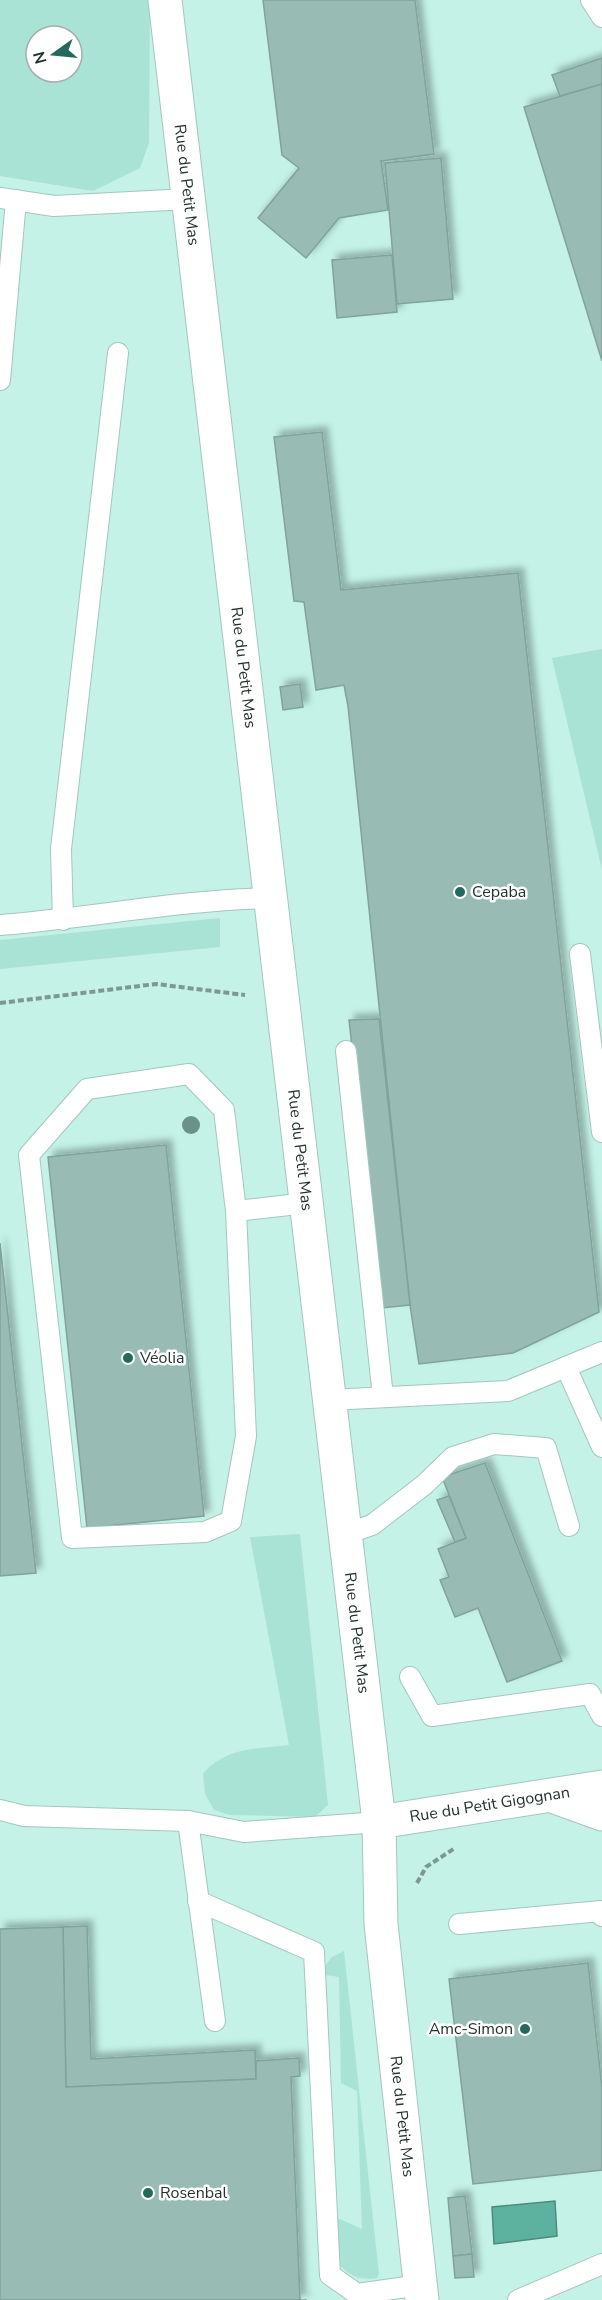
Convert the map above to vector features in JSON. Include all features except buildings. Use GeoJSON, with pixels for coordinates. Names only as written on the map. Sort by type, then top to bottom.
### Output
{"type":"FeatureCollection","features":[{"type":"Feature","properties":{"kind":"street","name":"Rue du Petit Mas"},"geometry":{"type":"LineString","coordinates":[[165,0],[379,1822],[381,1897],[390,2020],[422,2292]]}},
{"type":"Feature","properties":{"kind":"street","name":"Rue du Petit Gigognan"},"geometry":{"type":"LineString","coordinates":[[379,1822],[602,1787]]}},
{"type":"Feature","properties":{"kind":"street"},"geometry":{"type":"LineString","coordinates":[[553,1796],[602,1814]]}},
{"type":"Feature","properties":{"kind":"lane"},"geometry":{"type":"LineString","coordinates":[[591,0],[602,17]]}},
{"type":"Feature","properties":{"kind":"lane"},"geometry":{"type":"LineString","coordinates":[[0,380],[8,199],[54,206],[189,199]]}},
{"type":"Feature","properties":{"kind":"lane"},"geometry":{"type":"LineString","coordinates":[[63,920],[61,849],[118,353]]}},
{"type":"Feature","properties":{"kind":"lane"},"geometry":{"type":"LineString","coordinates":[[0,925],[63,920],[221,899],[270,898]]}},
{"type":"Feature","properties":{"kind":"lane"},"geometry":{"type":"LineString","coordinates":[[580,954],[602,1132]]}},
{"type":"Feature","properties":{"kind":"lane"},"geometry":{"type":"LineString","coordinates":[[346,1051],[382,1397]]}},
{"type":"Feature","properties":{"kind":"lane"},"geometry":{"type":"LineString","coordinates":[[189,1074],[224,1110],[236,1211],[246,1436],[231,1521],[205,1532],[72,1538],[29,1155],[87,1089],[189,1074]]}},
{"type":"Feature","properties":{"kind":"lane"},"geometry":{"type":"LineString","coordinates":[[236,1211],[307,1203]]}},
{"type":"Feature","properties":{"kind":"lane"},"geometry":{"type":"LineString","coordinates":[[329,1400],[508,1391],[602,1352]]}},
{"type":"Feature","properties":{"kind":"lane"},"geometry":{"type":"LineString","coordinates":[[566,1367],[602,1447]]}},
{"type":"Feature","properties":{"kind":"lane"},"geometry":{"type":"LineString","coordinates":[[345,1534],[372,1525],[424,1485],[453,1457],[494,1444],[546,1448],[569,1526]]}},
{"type":"Feature","properties":{"kind":"lane"},"geometry":{"type":"LineString","coordinates":[[410,1677],[432,1716],[590,1695],[602,1716]]}},
{"type":"Feature","properties":{"kind":"lane"},"geometry":{"type":"LineString","coordinates":[[0,1810],[24,1816],[188,1821],[244,1832],[379,1822]]}},
{"type":"Feature","properties":{"kind":"lane"},"geometry":{"type":"LineString","coordinates":[[188,1821],[214,2021]]}},
{"type":"Feature","properties":{"kind":"lane"},"geometry":{"type":"LineString","coordinates":[[198,1901],[315,1952],[330,2275],[355,2297],[422,2292]]}},
{"type":"Feature","properties":{"kind":"lane"},"geometry":{"type":"LineString","coordinates":[[459,1924],[601,1911],[602,1917]]}},
{"type":"Feature","properties":{"kind":"lane"},"geometry":{"type":"LineString","coordinates":[[518,2300],[602,2264]]}},
{"type":"Feature","properties":{"kind":"path"},"geometry":{"type":"LineString","coordinates":[[0,1003],[156,984],[282,999]]}},
{"type":"Feature","properties":{"kind":"path"},"geometry":{"type":"LineString","coordinates":[[381,1897],[411,1893],[426,1867],[464,1842]]}},
{"type":"Feature","properties":{"kind":"shaded area"},"geometry":{"type":"Polygon","coordinates":[[[0,0],[602,0],[602,2300],[0,2300],[0,0]]]}},
{"type":"Feature","properties":{"kind":"shaded area"},"geometry":{"type":"Polygon","coordinates":[[[0,0],[150,0],[149,143],[140,168],[93,191],[0,176],[0,0]]]}},
{"type":"Feature","properties":{"kind":"shaded area"},"geometry":{"type":"Polygon","coordinates":[[[602,649],[602,870],[552,658],[602,649]]]}},
{"type":"Feature","properties":{"kind":"shaded area"},"geometry":{"type":"Polygon","coordinates":[[[220,918],[220,947],[0,969],[0,940],[220,918]]]}},
{"type":"Feature","properties":{"kind":"shaded area"},"geometry":{"type":"Polygon","coordinates":[[[300,1534],[328,1805],[315,1817],[230,1815],[214,1810],[205,1794],[203,1774],[212,1765],[231,1754],[289,1745],[250,1537],[300,1534]]]}},
{"type":"Feature","properties":{"kind":"shaded area"},"geometry":{"type":"Polygon","coordinates":[[[344,1951],[379,2274],[377,2278],[371,2279],[355,2276],[338,2263],[335,2217],[362,2229],[357,2091],[341,2083],[339,1977],[326,1975],[325,1966],[332,1957],[344,1951]]]}},
{"type":"Feature","properties":{"kind":"shaded area"},"geometry":{"type":"Polygon","coordinates":[[[555,2201],[557,2236],[494,2244],[492,2207],[555,2201]]]}},
{"type":"Feature","properties":{"kind":"place","name":"Cepaba"},"geometry":{"type":"Point","coordinates":[460,892]}},
{"type":"Feature","properties":{"kind":"place","name":"Véolia"},"geometry":{"type":"Point","coordinates":[128,1358]}},
{"type":"Feature","properties":{"kind":"place","name":"Amc-Simon"},"geometry":{"type":"Point","coordinates":[525,2029]}},
{"type":"Feature","properties":{"kind":"place","name":"Rosenbal"},"geometry":{"type":"Point","coordinates":[148,2193]}}]}
